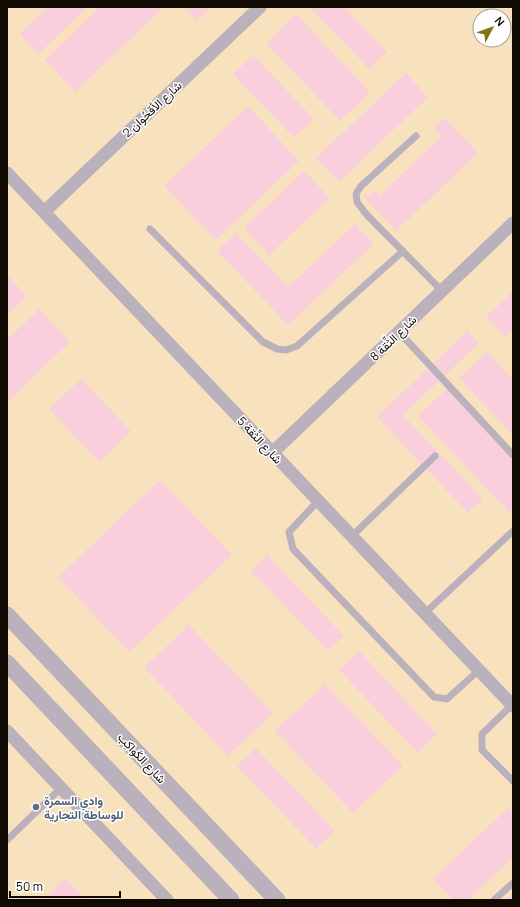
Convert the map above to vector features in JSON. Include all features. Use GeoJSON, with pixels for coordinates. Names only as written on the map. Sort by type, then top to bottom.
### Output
{"type":"FeatureCollection","features":[{"type":"Feature","properties":{"kind":"street","name":"شارع الأقحُوان 2"},"geometry":{"type":"LineString","coordinates":[[44,212],[260,7]]}},
{"type":"Feature","properties":{"kind":"street","name":"شارع الثِّقة 5"},"geometry":{"type":"LineString","coordinates":[[7,173],[512,706]]}},
{"type":"Feature","properties":{"kind":"street","name":"شارع الثِّقة 8"},"geometry":{"type":"LineString","coordinates":[[272,453],[513,223]]}},
{"type":"Feature","properties":{"kind":"street","name":"شارع الكَواكِب"},"geometry":{"type":"LineString","coordinates":[[7,615],[277,900]]}},
{"type":"Feature","properties":{"kind":"street"},"geometry":{"type":"LineString","coordinates":[[7,664],[231,900]]}},
{"type":"Feature","properties":{"kind":"street"},"geometry":{"type":"LineString","coordinates":[[7,730],[166,900]]}},
{"type":"Feature","properties":{"kind":"lane"},"geometry":{"type":"LineString","coordinates":[[416,136],[361,186],[356,194],[357,202],[366,214],[442,290]]}},
{"type":"Feature","properties":{"kind":"lane"},"geometry":{"type":"LineString","coordinates":[[150,229],[263,342],[277,349],[286,350],[296,346],[403,251]]}},
{"type":"Feature","properties":{"kind":"lane"},"geometry":{"type":"LineString","coordinates":[[399,332],[513,455]]}},
{"type":"Feature","properties":{"kind":"lane"},"geometry":{"type":"LineString","coordinates":[[352,536],[435,456]]}},
{"type":"Feature","properties":{"kind":"lane"},"geometry":{"type":"LineString","coordinates":[[318,501],[289,532],[293,549],[304,561],[434,697],[447,699],[479,670]]}},
{"type":"Feature","properties":{"kind":"lane"},"geometry":{"type":"LineString","coordinates":[[425,613],[513,531]]}},
{"type":"Feature","properties":{"kind":"lane"},"geometry":{"type":"LineString","coordinates":[[512,706],[482,734],[482,750],[513,781]]}},
{"type":"Feature","properties":{"kind":"lane"},"geometry":{"type":"LineString","coordinates":[[7,840],[61,788]]}},
{"type":"Feature","properties":{"kind":"lane"},"geometry":{"type":"LineString","coordinates":[[494,900],[513,884]]}},
{"type":"Feature","properties":{"kind":"shaded area"},"geometry":{"type":"Polygon","coordinates":[[[7,7],[513,7],[513,900],[7,900],[7,7]]]}},
{"type":"Feature","properties":{"kind":"building"},"geometry":{"type":"Polygon","coordinates":[[[48,7],[88,7],[38,54],[20,34],[48,7]]]}},
{"type":"Feature","properties":{"kind":"building"},"geometry":{"type":"Polygon","coordinates":[[[100,7],[164,7],[75,92],[45,60],[100,7]]]}},
{"type":"Feature","properties":{"kind":"building"},"geometry":{"type":"Polygon","coordinates":[[[184,7],[211,7],[197,20],[184,7]]]}},
{"type":"Feature","properties":{"kind":"building"},"geometry":{"type":"Polygon","coordinates":[[[310,7],[344,7],[387,52],[369,69],[310,7]]]}},
{"type":"Feature","properties":{"kind":"building"},"geometry":{"type":"Polygon","coordinates":[[[296,14],[370,92],[340,121],[266,43],[296,14]]]}},
{"type":"Feature","properties":{"kind":"building"},"geometry":{"type":"Polygon","coordinates":[[[253,55],[314,119],[294,138],[233,74],[253,55]]]}},
{"type":"Feature","properties":{"kind":"building"},"geometry":{"type":"Polygon","coordinates":[[[406,73],[428,97],[339,182],[316,158],[406,73]]]}},
{"type":"Feature","properties":{"kind":"building"},"geometry":{"type":"Polygon","coordinates":[[[248,106],[299,161],[216,240],[164,186],[248,106]]]}},
{"type":"Feature","properties":{"kind":"building"},"geometry":{"type":"Polygon","coordinates":[[[445,118],[478,153],[396,231],[363,196],[366,193],[369,196],[374,191],[379,196],[442,136],[434,128],[445,118]]]}},
{"type":"Feature","properties":{"kind":"building"},"geometry":{"type":"Polygon","coordinates":[[[304,171],[330,198],[269,255],[244,228],[304,171]]]}},
{"type":"Feature","properties":{"kind":"building"},"geometry":{"type":"Polygon","coordinates":[[[355,224],[374,244],[288,325],[217,251],[236,233],[288,287],[355,224]]]}},
{"type":"Feature","properties":{"kind":"building"},"geometry":{"type":"Polygon","coordinates":[[[7,275],[27,296],[7,315],[7,275]]]}},
{"type":"Feature","properties":{"kind":"building"},"geometry":{"type":"Polygon","coordinates":[[[513,291],[513,329],[505,337],[486,317],[513,291]]]}},
{"type":"Feature","properties":{"kind":"building"},"geometry":{"type":"Polygon","coordinates":[[[39,309],[70,342],[7,402],[7,340],[39,309]]]}},
{"type":"Feature","properties":{"kind":"building"},"geometry":{"type":"Polygon","coordinates":[[[467,331],[479,343],[403,415],[483,499],[468,513],[377,417],[467,331]]]}},
{"type":"Feature","properties":{"kind":"building"},"geometry":{"type":"Polygon","coordinates":[[[487,352],[513,379],[513,435],[459,378],[487,352]]]}},
{"type":"Feature","properties":{"kind":"building"},"geometry":{"type":"Polygon","coordinates":[[[81,379],[131,431],[99,462],[49,409],[81,379]]]}},
{"type":"Feature","properties":{"kind":"building"},"geometry":{"type":"Polygon","coordinates":[[[448,388],[513,457],[513,508],[509,512],[418,416],[448,388]]]}},
{"type":"Feature","properties":{"kind":"building"},"geometry":{"type":"Polygon","coordinates":[[[160,480],[232,555],[129,652],[58,577],[160,480]]]}},
{"type":"Feature","properties":{"kind":"building"},"geometry":{"type":"Polygon","coordinates":[[[267,555],[344,636],[328,651],[251,571],[267,555]]]}},
{"type":"Feature","properties":{"kind":"building"},"geometry":{"type":"Polygon","coordinates":[[[189,625],[273,713],[228,756],[144,667],[189,625]]]}},
{"type":"Feature","properties":{"kind":"building"},"geometry":{"type":"Polygon","coordinates":[[[359,651],[437,734],[418,753],[339,670],[359,651]]]}},
{"type":"Feature","properties":{"kind":"building"},"geometry":{"type":"Polygon","coordinates":[[[325,684],[403,766],[353,813],[275,731],[325,684]]]}},
{"type":"Feature","properties":{"kind":"building"},"geometry":{"type":"Polygon","coordinates":[[[256,748],[335,831],[316,849],[237,766],[256,748]]]}},
{"type":"Feature","properties":{"kind":"building"},"geometry":{"type":"Polygon","coordinates":[[[509,807],[513,812],[513,857],[468,900],[453,900],[433,879],[509,807]]]}},
{"type":"Feature","properties":{"kind":"building"},"geometry":{"type":"Polygon","coordinates":[[[65,878],[87,900],[44,900],[65,878]]]}},
{"type":"Feature","properties":{"kind":"building"},"geometry":{"type":"Polygon","coordinates":[[[513,893],[513,900],[505,900],[513,893]]]}},
{"type":"Feature","properties":{"kind":"place","name":"وادي السمرة للوساطة التجارية"},"geometry":{"type":"Point","coordinates":[36,807]}}]}
